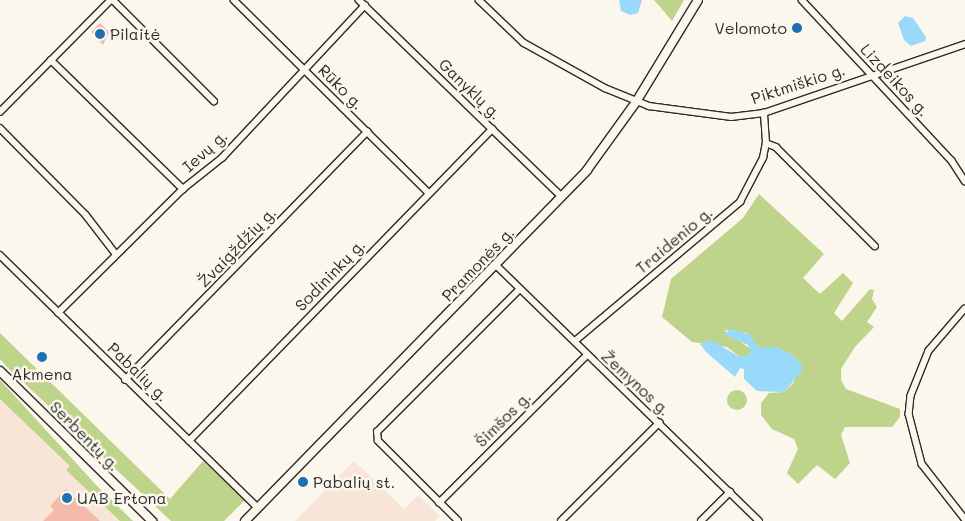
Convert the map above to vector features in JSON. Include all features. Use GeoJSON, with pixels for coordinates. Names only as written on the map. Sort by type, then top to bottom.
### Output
{"type":"FeatureCollection","features":[{"type":"Feature","properties":{"kind":"main road","name":"Pramonės g."},"geometry":{"type":"LineString","coordinates":[[244,521],[496,265],[598,157],[636,102],[698,0]]}},
{"type":"Feature","properties":{"kind":"main road","name":"Serbentų g."},"geometry":{"type":"LineString","coordinates":[[0,371],[152,521]]}},
{"type":"Feature","properties":{"kind":"street"},"geometry":{"type":"LineString","coordinates":[[0,112],[112,0],[214,101]]}},
{"type":"Feature","properties":{"kind":"street","name":"Rūko g."},"geometry":{"type":"LineString","coordinates":[[234,0],[429,193]]}},
{"type":"Feature","properties":{"kind":"street","name":"Ganyklų g."},"geometry":{"type":"LineString","coordinates":[[359,0],[562,197]]}},
{"type":"Feature","properties":{"kind":"street","name":"Piktmiškio g."},"geometry":{"type":"LineString","coordinates":[[479,0],[524,43],[636,102],[730,117],[764,113],[965,44]]}},
{"type":"Feature","properties":{"kind":"street","name":"Lizdeikos g."},"geometry":{"type":"LineString","coordinates":[[802,0],[872,75],[965,181]]}},
{"type":"Feature","properties":{"kind":"street","name":"Ievų g."},"geometry":{"type":"LineString","coordinates":[[58,313],[183,189],[222,158],[303,68],[365,6]]}},
{"type":"Feature","properties":{"kind":"street"},"geometry":{"type":"LineString","coordinates":[[51,60],[183,189]]}},
{"type":"Feature","properties":{"kind":"street","name":"Traidenio g."},"geometry":{"type":"LineString","coordinates":[[575,341],[740,202],[758,171],[766,143],[764,113]]}},
{"type":"Feature","properties":{"kind":"street"},"geometry":{"type":"LineString","coordinates":[[0,128],[86,215],[116,254]]}},
{"type":"Feature","properties":{"kind":"street","name":"Sodininkų g."},"geometry":{"type":"LineString","coordinates":[[189,441],[492,129]]}},
{"type":"Feature","properties":{"kind":"street","name":"Žvaigždžių g."},"geometry":{"type":"LineString","coordinates":[[126,380],[367,132]]}},
{"type":"Feature","properties":{"kind":"street"},"geometry":{"type":"LineString","coordinates":[[766,143],[776,147],[875,246]]}},
{"type":"Feature","properties":{"kind":"street","name":"Pabalių g."},"geometry":{"type":"LineString","coordinates":[[0,255],[258,508]]}},
{"type":"Feature","properties":{"kind":"street","name":"Žemynos g."},"geometry":{"type":"LineString","coordinates":[[496,265],[575,341],[586,355],[759,521]]}},
{"type":"Feature","properties":{"kind":"street"},"geometry":{"type":"LineString","coordinates":[[458,521],[376,436],[381,427],[520,290]]}},
{"type":"Feature","properties":{"kind":"street"},"geometry":{"type":"LineString","coordinates":[[962,519],[922,464],[909,414],[911,396],[929,351],[965,309]]}},
{"type":"Feature","properties":{"kind":"street","name":"Šimšos g."},"geometry":{"type":"LineString","coordinates":[[439,503],[586,355]]}},
{"type":"Feature","properties":{"kind":"street"},"geometry":{"type":"LineString","coordinates":[[561,521],[659,423]]}},
{"type":"Feature","properties":{"kind":"street"},"geometry":{"type":"LineString","coordinates":[[701,521],[730,492]]}},
{"type":"Feature","properties":{"kind":"shaded area"},"geometry":{"type":"Polygon","coordinates":[[[0,380],[97,486],[133,521],[0,521],[0,380]]]}},
{"type":"Feature","properties":{"kind":"shaded area"},"geometry":{"type":"Polygon","coordinates":[[[354,461],[404,509],[418,495],[440,516],[435,521],[295,521],[354,461]]]}},
{"type":"Feature","properties":{"kind":"green space"},"geometry":{"type":"Polygon","coordinates":[[[654,0],[684,0],[672,21],[654,0]]]}},
{"type":"Feature","properties":{"kind":"green space"},"geometry":{"type":"Polygon","coordinates":[[[759,194],[824,254],[803,278],[820,294],[843,273],[853,283],[834,313],[842,321],[870,289],[874,290],[872,299],[877,307],[867,322],[874,327],[855,347],[841,369],[841,380],[846,389],[900,409],[900,417],[892,427],[845,427],[841,435],[850,463],[835,479],[817,465],[798,484],[787,473],[798,449],[794,439],[772,429],[761,415],[761,403],[769,393],[784,392],[794,382],[793,355],[776,347],[758,348],[747,333],[724,330],[752,350],[749,357],[740,357],[727,347],[692,342],[662,317],[671,279],[743,218],[759,194]]]}},
{"type":"Feature","properties":{"kind":"green space"},"geometry":{"type":"Polygon","coordinates":[[[0,333],[170,499],[203,461],[245,500],[224,521],[171,521],[6,366],[0,359],[0,333]]]}},
{"type":"Feature","properties":{"kind":"green space"},"geometry":{"type":"Polygon","coordinates":[[[0,380],[97,486],[133,521],[120,521],[66,470],[70,466],[0,399],[0,380]]]}},
{"type":"Feature","properties":{"kind":"green space"},"geometry":{"type":"Polygon","coordinates":[[[737,390],[744,393],[747,400],[744,407],[737,410],[730,407],[727,400],[730,393],[737,390]]]}},
{"type":"Feature","properties":{"kind":"water"},"geometry":{"type":"Polygon","coordinates":[[[619,0],[642,0],[638,13],[630,15],[621,11],[619,0]]]}},
{"type":"Feature","properties":{"kind":"water"},"geometry":{"type":"Polygon","coordinates":[[[905,16],[913,18],[926,37],[925,41],[911,46],[904,40],[898,23],[905,16]]]}},
{"type":"Feature","properties":{"kind":"water"},"geometry":{"type":"Polygon","coordinates":[[[733,329],[750,335],[758,347],[776,347],[793,355],[802,365],[802,371],[784,392],[757,391],[744,379],[744,369],[740,368],[735,377],[706,352],[700,344],[711,340],[740,357],[751,354],[748,345],[723,334],[733,329]]]}},
{"type":"Feature","properties":{"kind":"building","name":"Pilaitė"},"geometry":{"type":"Polygon","coordinates":[[[100,23],[109,32],[103,45],[91,32],[100,23]]]}},
{"type":"Feature","properties":{"kind":"building","name":"UAB Ertona"},"geometry":{"type":"Polygon","coordinates":[[[66,489],[100,521],[43,521],[54,510],[50,506],[66,489]]]}},
{"type":"Feature","properties":{"kind":"place","name":"Velomoto"},"geometry":{"type":"Point","coordinates":[797,28]}},
{"type":"Feature","properties":{"kind":"place","name":"Pilaitė"},"geometry":{"type":"Point","coordinates":[100,34]}},
{"type":"Feature","properties":{"kind":"place","name":"Akmena"},"geometry":{"type":"Point","coordinates":[42,357]}},
{"type":"Feature","properties":{"kind":"place","name":"Pabalių st."},"geometry":{"type":"Point","coordinates":[303,482]}},
{"type":"Feature","properties":{"kind":"place","name":"UAB Ertona"},"geometry":{"type":"Point","coordinates":[67,498]}}]}
